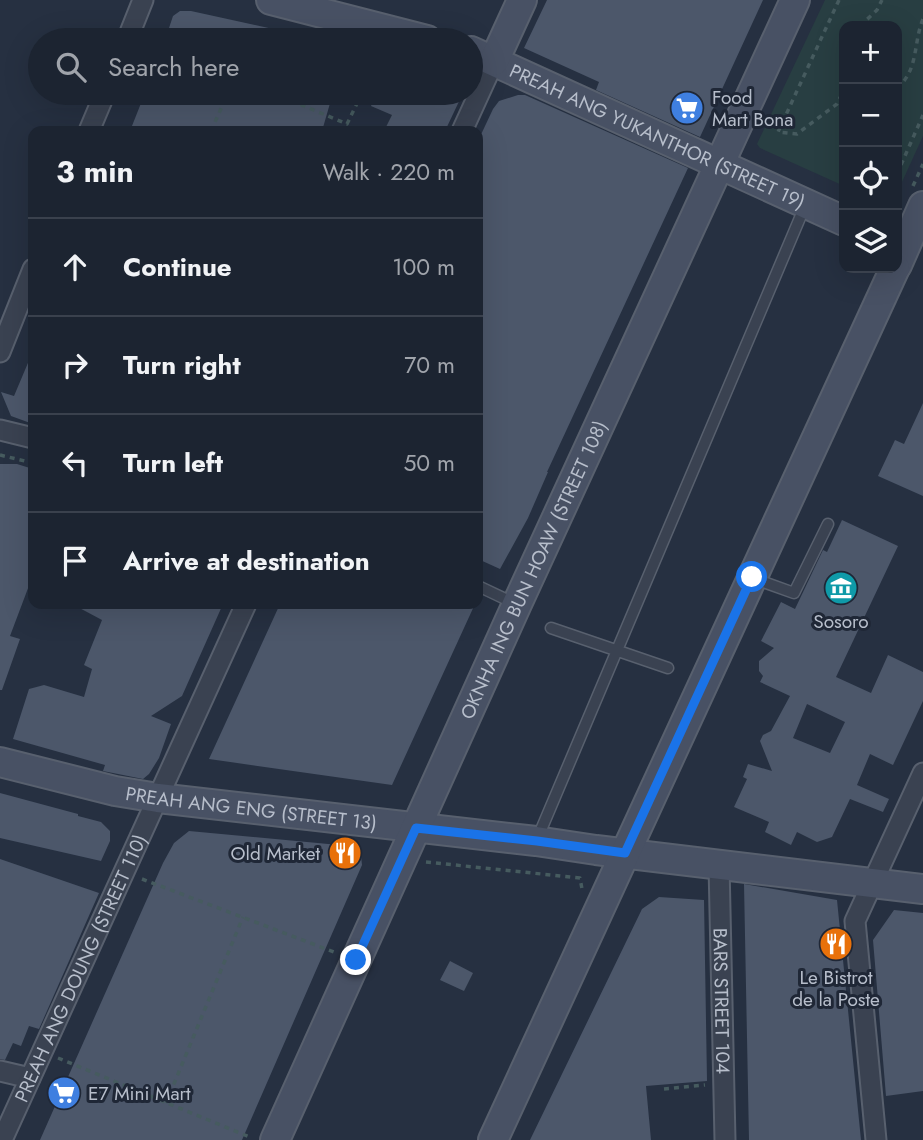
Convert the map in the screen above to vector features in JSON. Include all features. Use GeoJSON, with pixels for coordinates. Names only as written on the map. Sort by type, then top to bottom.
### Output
{"type":"FeatureCollection","features":[{"type":"Feature","properties":{"kind":"street"},"geometry":{"type":"LineString","coordinates":[[132,28],[143,0]]}},
{"type":"Feature","properties":{"kind":"street"},"geometry":{"type":"LineString","coordinates":[[271,0],[380,28]]}},
{"type":"Feature","properties":{"kind":"street"},"geometry":{"type":"LineString","coordinates":[[483,55],[522,0]]}},
{"type":"Feature","properties":{"kind":"street","name":"OKNHA ING BUN HOAW (STREET 108)"},"geometry":{"type":"LineString","coordinates":[[275,1140],[517,604],[795,0]]}},
{"type":"Feature","properties":{"kind":"street","name":"PREAH ANG YUKANTHOR (STREET 19)"},"geometry":{"type":"LineString","coordinates":[[483,56],[839,219]]}},
{"type":"Feature","properties":{"kind":"street"},"geometry":{"type":"LineString","coordinates":[[91,126],[100,105]]}},
{"type":"Feature","properties":{"kind":"street"},"geometry":{"type":"LineString","coordinates":[[462,126],[468,105]]}},
{"type":"Feature","properties":{"kind":"street"},"geometry":{"type":"LineString","coordinates":[[493,1140],[903,256],[923,206]]}},
{"type":"Feature","properties":{"kind":"street"},"geometry":{"type":"LineString","coordinates":[[0,352],[28,282]]}},
{"type":"Feature","properties":{"kind":"street"},"geometry":{"type":"LineString","coordinates":[[0,430],[28,437]]}},
{"type":"Feature","properties":{"kind":"street","name":"PREAH ANG DOUNG (STREET 110)"},"geometry":{"type":"LineString","coordinates":[[2,1140],[244,609]]}},
{"type":"Feature","properties":{"kind":"street","name":"PREAH ANG ENG (STREET 13)"},"geometry":{"type":"LineString","coordinates":[[0,762],[115,791],[158,798],[537,841],[923,890]]}},
{"type":"Feature","properties":{"kind":"street"},"geometry":{"type":"LineString","coordinates":[[876,1140],[855,921],[872,883],[917,803],[923,773]]}},
{"type":"Feature","properties":{"kind":"street","name":"BARS STREET 104"},"geometry":{"type":"LineString","coordinates":[[719,864],[725,1140]]}},
{"type":"Feature","properties":{"kind":"street"},"geometry":{"type":"LineString","coordinates":[[0,1071],[30,1079]]}},
{"type":"Feature","properties":{"kind":"lane"},"geometry":{"type":"LineString","coordinates":[[537,841],[806,204]]}},
{"type":"Feature","properties":{"kind":"lane"},"geometry":{"type":"LineString","coordinates":[[752,577],[794,593],[828,524]]}},
{"type":"Feature","properties":{"kind":"lane"},"geometry":{"type":"LineString","coordinates":[[483,588],[517,604]]}},
{"type":"Feature","properties":{"kind":"lane"},"geometry":{"type":"LineString","coordinates":[[551,628],[668,668]]}},
{"type":"Feature","properties":{"kind":"path"},"geometry":{"type":"LineString","coordinates":[[838,0],[778,132],[797,134],[839,100]]}},
{"type":"Feature","properties":{"kind":"path"},"geometry":{"type":"LineString","coordinates":[[865,21],[877,10],[882,0]]}},
{"type":"Feature","properties":{"kind":"path"},"geometry":{"type":"LineString","coordinates":[[900,84],[911,71],[923,19]]}},
{"type":"Feature","properties":{"kind":"path"},"geometry":{"type":"LineString","coordinates":[[213,126],[223,105]]}},
{"type":"Feature","properties":{"kind":"path"},"geometry":{"type":"LineString","coordinates":[[300,105],[347,124],[356,105]]}},
{"type":"Feature","properties":{"kind":"path"},"geometry":{"type":"LineString","coordinates":[[902,163],[923,115]]}},
{"type":"Feature","properties":{"kind":"path"},"geometry":{"type":"LineString","coordinates":[[0,455],[28,463]]}},
{"type":"Feature","properties":{"kind":"path"},"geometry":{"type":"LineString","coordinates":[[427,861],[580,878]]}},
{"type":"Feature","properties":{"kind":"path"},"geometry":{"type":"LineString","coordinates":[[124,872],[356,960]]}},
{"type":"Feature","properties":{"kind":"path"},"geometry":{"type":"LineString","coordinates":[[166,1103],[243,917]]}},
{"type":"Feature","properties":{"kind":"path"},"geometry":{"type":"LineString","coordinates":[[42,1052],[257,1140]]}},
{"type":"Feature","properties":{"kind":"path"},"geometry":{"type":"LineString","coordinates":[[664,1089],[714,1084]]}},
{"type":"Feature","properties":{"kind":"green space"},"geometry":{"type":"Polygon","coordinates":[[[825,0],[923,0],[923,136],[902,182],[902,21],[839,21],[839,184],[760,148],[757,144],[825,0]]]}},
{"type":"Feature","properties":{"kind":"building"},"geometry":{"type":"Polygon","coordinates":[[[547,0],[763,0],[700,137],[596,90],[599,82],[524,48],[547,0]]]}},
{"type":"Feature","properties":{"kind":"building"},"geometry":{"type":"Polygon","coordinates":[[[180,11],[191,11],[268,28],[169,28],[173,16],[180,11]]]}},
{"type":"Feature","properties":{"kind":"building"},"geometry":{"type":"Polygon","coordinates":[[[525,95],[688,168],[528,518],[500,569],[483,561],[483,130],[499,101],[525,95]]]}},
{"type":"Feature","properties":{"kind":"building"},"geometry":{"type":"Polygon","coordinates":[[[140,105],[330,105],[323,126],[132,126],[140,105]]]}},
{"type":"Feature","properties":{"kind":"building"},"geometry":{"type":"Polygon","coordinates":[[[457,105],[447,126],[386,126],[392,115],[371,106],[457,105]]]}},
{"type":"Feature","properties":{"kind":"building"},"geometry":{"type":"Polygon","coordinates":[[[28,363],[28,422],[11,416],[1,392],[14,396],[28,363]]]}},
{"type":"Feature","properties":{"kind":"building"},"geometry":{"type":"Polygon","coordinates":[[[923,403],[923,496],[878,476],[895,440],[904,444],[923,403]]]}},
{"type":"Feature","properties":{"kind":"building"},"geometry":{"type":"Polygon","coordinates":[[[0,464],[17,464],[28,467],[28,588],[10,636],[20,639],[0,690],[0,464]]]}},
{"type":"Feature","properties":{"kind":"building"},"geometry":{"type":"Polygon","coordinates":[[[842,520],[898,546],[836,677],[871,693],[888,655],[923,672],[923,701],[893,765],[870,754],[857,785],[889,799],[883,812],[850,799],[832,837],[817,842],[797,832],[791,845],[765,832],[769,822],[734,807],[747,779],[743,777],[748,764],[772,771],[760,741],[763,735],[771,731],[790,696],[760,682],[763,676],[759,671],[759,661],[774,648],[761,641],[781,602],[795,609],[823,550],[827,552],[842,520]],[[807,704],[793,738],[830,753],[845,722],[807,704]]]}},
{"type":"Feature","properties":{"kind":"building"},"geometry":{"type":"Polygon","coordinates":[[[81,609],[221,609],[182,696],[151,716],[171,724],[159,758],[143,779],[103,771],[105,765],[13,739],[29,689],[44,685],[84,697],[92,669],[84,665],[102,620],[81,609]]]}},
{"type":"Feature","properties":{"kind":"building"},"geometry":{"type":"Polygon","coordinates":[[[278,609],[473,609],[392,785],[209,759],[278,609]]]}},
{"type":"Feature","properties":{"kind":"building"},"geometry":{"type":"Polygon","coordinates":[[[0,793],[101,822],[110,831],[110,841],[101,861],[0,838],[0,793]]]}},
{"type":"Feature","properties":{"kind":"building"},"geometry":{"type":"Polygon","coordinates":[[[189,831],[360,847],[362,865],[242,1140],[40,1140],[163,863],[174,843],[189,831]]]}},
{"type":"Feature","properties":{"kind":"building"},"geometry":{"type":"Polygon","coordinates":[[[0,859],[99,893],[39,1029],[29,1026],[21,1046],[13,1043],[5,1060],[0,1059],[0,859]]]}},
{"type":"Feature","properties":{"kind":"building"},"geometry":{"type":"Polygon","coordinates":[[[744,884],[837,900],[861,1140],[749,1140],[744,884]]]}},
{"type":"Feature","properties":{"kind":"building"},"geometry":{"type":"Polygon","coordinates":[[[659,897],[704,900],[707,1081],[646,1086],[651,1140],[530,1140],[642,909],[659,897]]]}},
{"type":"Feature","properties":{"kind":"building"},"geometry":{"type":"Polygon","coordinates":[[[894,910],[923,913],[923,1091],[886,1096],[873,940],[894,910]]]}},
{"type":"Feature","properties":{"kind":"building"},"geometry":{"type":"Polygon","coordinates":[[[450,961],[473,973],[464,991],[440,980],[450,961]]]}},
{"type":"Feature","properties":{"kind":"place","name":"Food Mart Bona"},"geometry":{"type":"Point","coordinates":[687,108]}},
{"type":"Feature","properties":{"kind":"place","name":"Sosoro"},"geometry":{"type":"Point","coordinates":[841,588]}},
{"type":"Feature","properties":{"kind":"place","name":"Old Market"},"geometry":{"type":"Point","coordinates":[345,853]}},
{"type":"Feature","properties":{"kind":"place","name":"Le Bistrot de la Poste"},"geometry":{"type":"Point","coordinates":[836,944]}},
{"type":"Feature","properties":{"kind":"place","name":"E7 Mini Mart"},"geometry":{"type":"Point","coordinates":[64,1093]}},
{"type":"Feature","properties":{"kind":"route"},"geometry":{"type":"LineString","coordinates":[[356,960],[416,828],[625,853],[752,577]]}}]}
